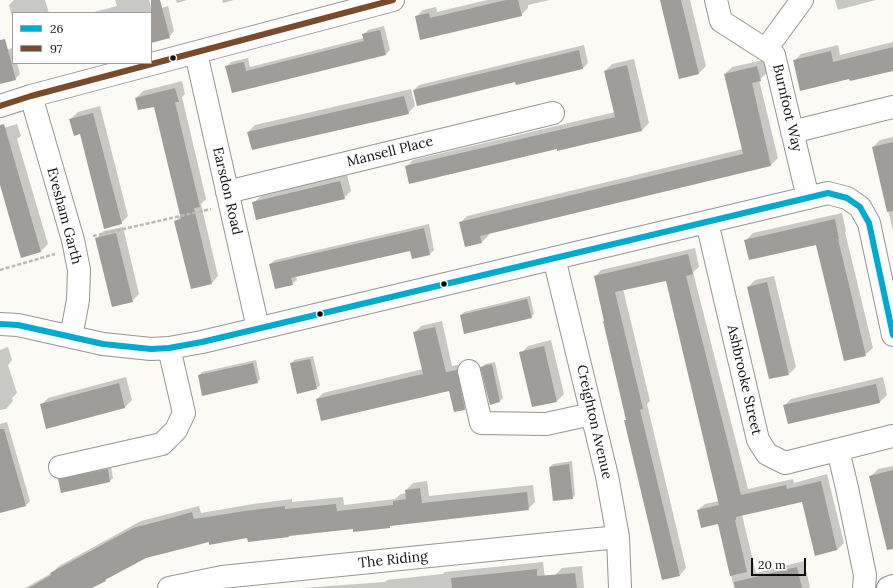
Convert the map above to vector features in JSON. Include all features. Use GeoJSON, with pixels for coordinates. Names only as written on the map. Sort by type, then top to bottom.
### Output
{"type":"FeatureCollection","features":[{"type":"Feature","properties":{"kind":"street"},"geometry":{"type":"LineString","coordinates":[[0,106],[32,96],[393,0]]}},
{"type":"Feature","properties":{"kind":"street","name":"Burnfoot Way"},"geometry":{"type":"LineString","coordinates":[[716,0],[721,21],[774,55],[808,198]]}},
{"type":"Feature","properties":{"kind":"street"},"geometry":{"type":"LineString","coordinates":[[766,49],[802,0]]}},
{"type":"Feature","properties":{"kind":"street","name":"Earsdon Road"},"geometry":{"type":"LineString","coordinates":[[196,53],[258,328]]}},
{"type":"Feature","properties":{"kind":"street","name":"Evesham Garth"},"geometry":{"type":"LineString","coordinates":[[32,96],[73,240],[79,270],[78,300],[71,337]]}},
{"type":"Feature","properties":{"kind":"street"},"geometry":{"type":"LineString","coordinates":[[792,132],[893,107]]}},
{"type":"Feature","properties":{"kind":"street","name":"Mansell Place"},"geometry":{"type":"LineString","coordinates":[[229,199],[553,113]]}},
{"type":"Feature","properties":{"kind":"street"},"geometry":{"type":"LineString","coordinates":[[0,324],[18,325],[103,344],[151,349],[169,348],[828,193],[847,198],[860,207],[869,223],[893,335]]}},
{"type":"Feature","properties":{"kind":"street","name":"Ashbrooke Street"},"geometry":{"type":"LineString","coordinates":[[707,222],[758,440],[767,454],[785,463],[893,436]]}},
{"type":"Feature","properties":{"kind":"street","name":"Creighton Avenue"},"geometry":{"type":"LineString","coordinates":[[554,258],[607,476],[618,537],[620,588]]}},
{"type":"Feature","properties":{"kind":"street"},"geometry":{"type":"LineString","coordinates":[[60,467],[162,444],[176,430],[184,413],[169,348]]}},
{"type":"Feature","properties":{"kind":"street"},"geometry":{"type":"LineString","coordinates":[[469,371],[481,423],[546,424],[592,414]]}},
{"type":"Feature","properties":{"kind":"street"},"geometry":{"type":"LineString","coordinates":[[838,450],[866,576],[864,588]]}},
{"type":"Feature","properties":{"kind":"street","name":"The Riding"},"geometry":{"type":"LineString","coordinates":[[169,588],[222,577],[618,537]]}},
{"type":"Feature","properties":{"kind":"street"},"geometry":{"type":"LineString","coordinates":[[888,588],[893,586]]}},
{"type":"Feature","properties":{"kind":"path"},"geometry":{"type":"LineString","coordinates":[[0,270],[60,252],[73,240],[229,199]]}},
{"type":"Feature","properties":{"kind":"building"},"geometry":{"type":"Polygon","coordinates":[[[151,0],[160,0],[170,38],[152,43],[151,0]]]}},
{"type":"Feature","properties":{"kind":"building"},"geometry":{"type":"Polygon","coordinates":[[[506,0],[518,0],[522,16],[420,40],[415,16],[429,13],[430,18],[506,0]]]}},
{"type":"Feature","properties":{"kind":"building"},"geometry":{"type":"Polygon","coordinates":[[[660,0],[681,0],[699,74],[679,79],[660,0]]]}},
{"type":"Feature","properties":{"kind":"building"},"geometry":{"type":"Polygon","coordinates":[[[380,30],[386,55],[232,93],[225,66],[244,62],[246,71],[364,41],[362,34],[380,30]]]}},
{"type":"Feature","properties":{"kind":"building"},"geometry":{"type":"Polygon","coordinates":[[[5,39],[16,80],[0,84],[0,40],[5,39]]]}},
{"type":"Feature","properties":{"kind":"building"},"geometry":{"type":"Polygon","coordinates":[[[893,47],[893,71],[850,81],[849,79],[800,91],[793,60],[831,51],[833,62],[893,47]]]}},
{"type":"Feature","properties":{"kind":"building"},"geometry":{"type":"Polygon","coordinates":[[[579,50],[583,69],[516,85],[515,82],[417,106],[413,90],[579,50]]]}},
{"type":"Feature","properties":{"kind":"building"},"geometry":{"type":"Polygon","coordinates":[[[627,65],[642,131],[557,151],[557,149],[409,184],[405,166],[615,117],[604,71],[627,65]]]}},
{"type":"Feature","properties":{"kind":"building"},"geometry":{"type":"Polygon","coordinates":[[[757,66],[761,81],[752,83],[771,166],[480,236],[482,243],[465,247],[459,222],[743,154],[724,74],[757,66]]]}},
{"type":"Feature","properties":{"kind":"building"},"geometry":{"type":"Polygon","coordinates":[[[175,88],[179,102],[175,102],[200,207],[194,208],[212,284],[191,289],[174,221],[181,219],[154,107],[138,110],[135,98],[175,88]]]}},
{"type":"Feature","properties":{"kind":"building"},"geometry":{"type":"Polygon","coordinates":[[[404,96],[409,114],[252,150],[247,132],[404,96]]]}},
{"type":"Feature","properties":{"kind":"building"},"geometry":{"type":"Polygon","coordinates":[[[93,113],[122,224],[104,229],[80,134],[74,136],[69,119],[93,113]]]}},
{"type":"Feature","properties":{"kind":"building"},"geometry":{"type":"Polygon","coordinates":[[[4,124],[41,252],[21,258],[0,185],[0,125],[4,124]]]}},
{"type":"Feature","properties":{"kind":"building"},"geometry":{"type":"Polygon","coordinates":[[[893,142],[893,211],[887,212],[872,147],[893,142]]]}},
{"type":"Feature","properties":{"kind":"building"},"geometry":{"type":"Polygon","coordinates":[[[340,181],[345,199],[256,220],[252,202],[340,181]]]}},
{"type":"Feature","properties":{"kind":"building"},"geometry":{"type":"Polygon","coordinates":[[[835,219],[838,239],[866,356],[844,361],[816,245],[749,260],[744,240],[835,219]]]}},
{"type":"Feature","properties":{"kind":"building"},"geometry":{"type":"Polygon","coordinates":[[[424,228],[430,255],[412,259],[410,251],[291,278],[293,285],[275,289],[269,264],[424,228]]]}},
{"type":"Feature","properties":{"kind":"building"},"geometry":{"type":"Polygon","coordinates":[[[116,233],[133,302],[112,307],[95,238],[116,233]]]}},
{"type":"Feature","properties":{"kind":"building"},"geometry":{"type":"Polygon","coordinates":[[[688,254],[693,274],[686,276],[741,495],[786,485],[787,489],[821,481],[837,550],[815,556],[802,502],[736,517],[735,520],[747,572],[730,576],[718,524],[701,528],[697,510],[719,505],[666,281],[615,292],[643,409],[640,410],[680,576],[662,580],[624,420],[626,420],[594,276],[688,254]]]}},
{"type":"Feature","properties":{"kind":"building"},"geometry":{"type":"Polygon","coordinates":[[[767,282],[789,375],[769,379],[747,287],[767,282]]]}},
{"type":"Feature","properties":{"kind":"building"},"geometry":{"type":"Polygon","coordinates":[[[527,299],[532,318],[464,334],[460,315],[527,299]]]}},
{"type":"Feature","properties":{"kind":"building"},"geometry":{"type":"Polygon","coordinates":[[[435,327],[446,372],[457,370],[465,410],[454,412],[449,391],[321,421],[316,399],[423,374],[413,332],[435,327]]]}},
{"type":"Feature","properties":{"kind":"building"},"geometry":{"type":"Polygon","coordinates":[[[544,346],[557,402],[532,407],[519,352],[544,346]]]}},
{"type":"Feature","properties":{"kind":"building"},"geometry":{"type":"Polygon","coordinates":[[[310,359],[317,389],[297,394],[290,363],[310,359]]]}},
{"type":"Feature","properties":{"kind":"building"},"geometry":{"type":"Polygon","coordinates":[[[253,363],[258,383],[202,396],[198,375],[253,363]]]}},
{"type":"Feature","properties":{"kind":"building"},"geometry":{"type":"Polygon","coordinates":[[[492,364],[500,402],[490,405],[480,367],[492,364]]]}},
{"type":"Feature","properties":{"kind":"building"},"geometry":{"type":"Polygon","coordinates":[[[119,383],[125,408],[46,429],[40,404],[119,383]]]}},
{"type":"Feature","properties":{"kind":"building"},"geometry":{"type":"Polygon","coordinates":[[[876,384],[880,403],[788,424],[783,405],[876,384]]]}},
{"type":"Feature","properties":{"kind":"building"},"geometry":{"type":"Polygon","coordinates":[[[0,429],[4,429],[26,506],[0,513],[0,429]]]}},
{"type":"Feature","properties":{"kind":"building"},"geometry":{"type":"Polygon","coordinates":[[[569,464],[573,499],[553,501],[549,467],[569,464]]]}},
{"type":"Feature","properties":{"kind":"building"},"geometry":{"type":"Polygon","coordinates":[[[108,469],[110,482],[61,493],[58,479],[108,469]]]}},
{"type":"Feature","properties":{"kind":"building"},"geometry":{"type":"Polygon","coordinates":[[[893,470],[893,549],[887,550],[869,476],[893,470]]]}},
{"type":"Feature","properties":{"kind":"building"},"geometry":{"type":"Polygon","coordinates":[[[420,488],[422,503],[527,492],[529,510],[390,526],[390,528],[353,532],[353,529],[248,542],[247,538],[209,545],[209,542],[146,558],[92,588],[29,588],[51,575],[50,573],[133,528],[192,512],[194,519],[285,506],[285,509],[336,504],[337,511],[393,505],[393,501],[406,499],[405,490],[420,488]]]}},
{"type":"Feature","properties":{"kind":"building"},"geometry":{"type":"Polygon","coordinates":[[[797,567],[802,588],[735,588],[734,582],[797,567]]]}},
{"type":"Feature","properties":{"kind":"building"},"geometry":{"type":"Polygon","coordinates":[[[537,569],[537,576],[575,573],[577,588],[452,588],[451,578],[537,569]]]}},
{"type":"Feature","properties":{"kind":"transit line","name":"97"},"geometry":{"type":"LineString","coordinates":[[152,64],[393,0]]}},
{"type":"Feature","properties":{"kind":"transit line","name":"97"},"geometry":{"type":"LineString","coordinates":[[0,106],[31,96],[152,64]]}},
{"type":"Feature","properties":{"kind":"transit line","name":"26"},"geometry":{"type":"LineString","coordinates":[[0,324],[18,325],[103,344],[151,349],[169,348],[202,342],[828,193],[847,198],[860,207],[869,223],[893,335]]}}]}
